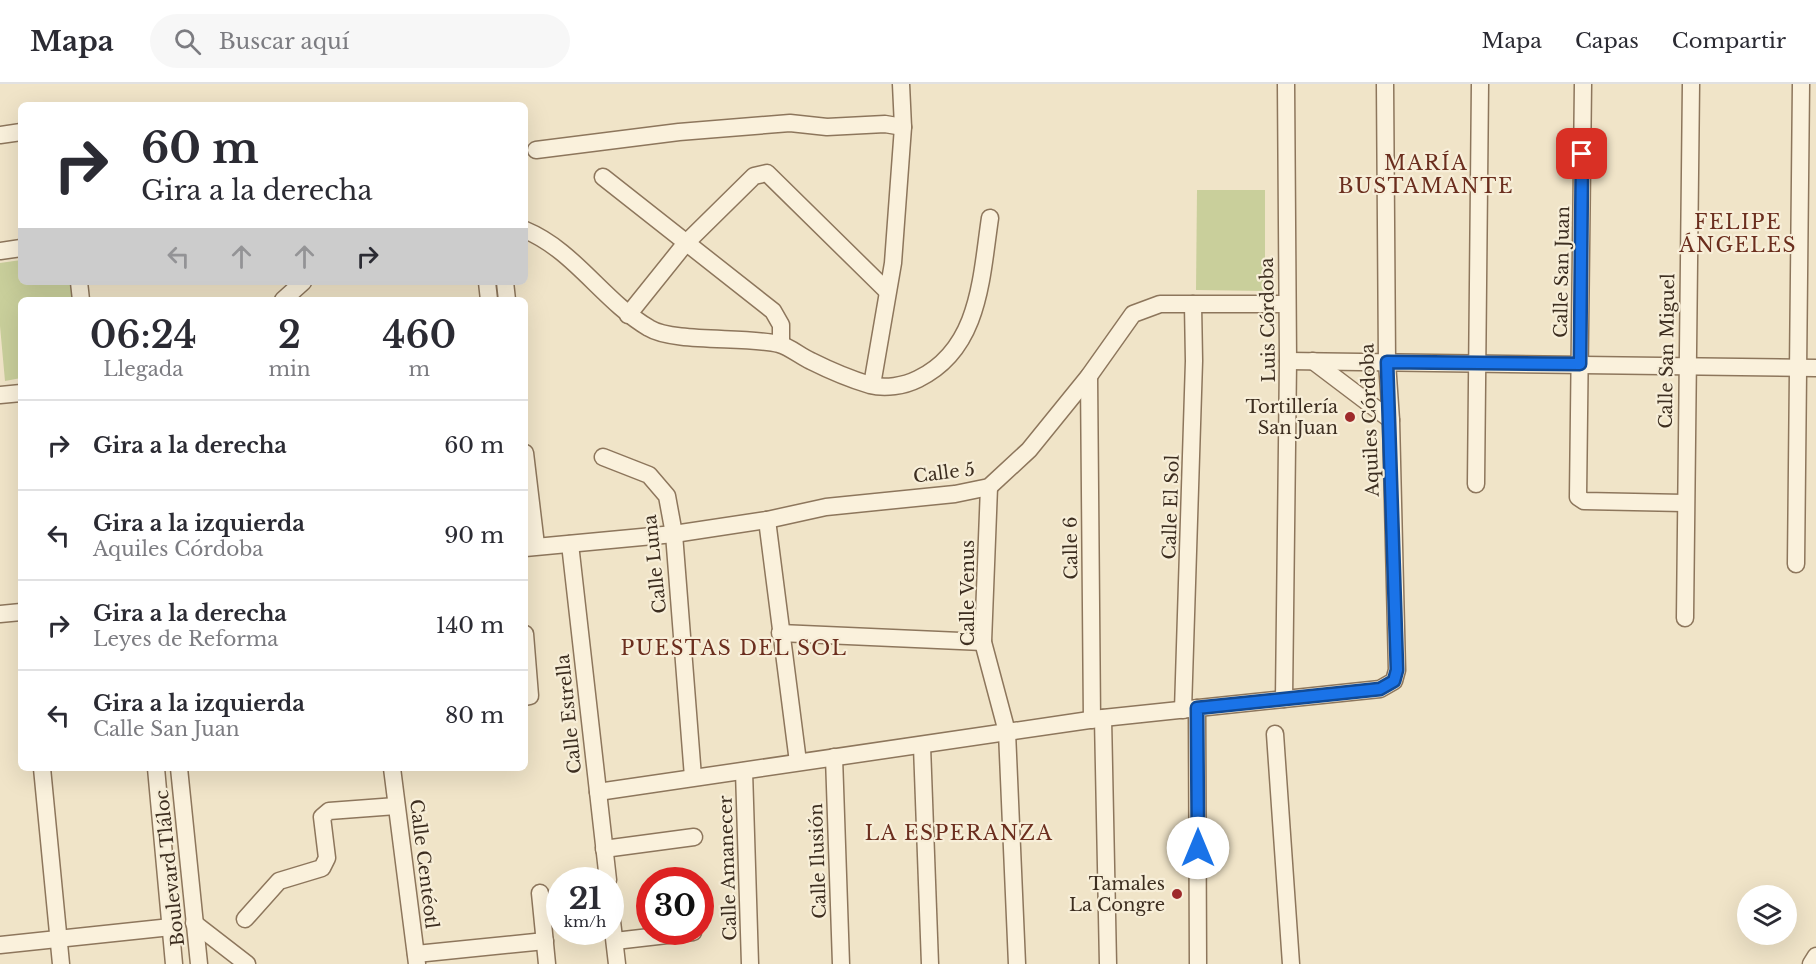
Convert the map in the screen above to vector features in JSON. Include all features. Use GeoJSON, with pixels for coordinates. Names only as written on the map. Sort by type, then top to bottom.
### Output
{"type":"FeatureCollection","features":[{"type":"Feature","properties":{"kind":"street"},"geometry":{"type":"LineString","coordinates":[[872,386],[895,244],[903,127],[901,84]]}},
{"type":"Feature","properties":{"kind":"street","name":"Luis Córdoba"},"geometry":{"type":"LineString","coordinates":[[1284,699],[1288,361],[1286,84]]}},
{"type":"Feature","properties":{"kind":"street","name":"Aquiles Córdoba"},"geometry":{"type":"LineString","coordinates":[[1284,699],[1380,689],[1394,681],[1397,670],[1391,420],[1387,362],[1384,84]]}},
{"type":"Feature","properties":{"kind":"street"},"geometry":{"type":"LineString","coordinates":[[1476,484],[1480,84]]}},
{"type":"Feature","properties":{"kind":"street","name":"Calle San Juan"},"geometry":{"type":"LineString","coordinates":[[1583,84],[1578,497],[1584,501],[1684,503]]}},
{"type":"Feature","properties":{"kind":"street","name":"Calle San Miguel"},"geometry":{"type":"LineString","coordinates":[[1685,618],[1684,503],[1690,84]]}},
{"type":"Feature","properties":{"kind":"street"},"geometry":{"type":"LineString","coordinates":[[1796,564],[1801,84]]}},
{"type":"Feature","properties":{"kind":"street"},"geometry":{"type":"LineString","coordinates":[[536,150],[679,132],[790,123],[827,127],[885,124],[903,127]]}},
{"type":"Feature","properties":{"kind":"street"},"geometry":{"type":"LineString","coordinates":[[0,135],[18,132]]}},
{"type":"Feature","properties":{"kind":"street"},"geometry":{"type":"LineString","coordinates":[[628,315],[685,244],[754,176],[767,173],[887,291]]}},
{"type":"Feature","properties":{"kind":"street"},"geometry":{"type":"LineString","coordinates":[[603,177],[772,311],[781,324],[781,344]]}},
{"type":"Feature","properties":{"kind":"street"},"geometry":{"type":"LineString","coordinates":[[528,232],[555,246],[628,315],[652,330],[688,336],[781,344],[809,361],[872,386],[907,384],[937,370],[958,348],[971,320],[982,276],[990,218]]}},
{"type":"Feature","properties":{"kind":"street"},"geometry":{"type":"LineString","coordinates":[[0,251],[18,248]]}},
{"type":"Feature","properties":{"kind":"street"},"geometry":{"type":"LineString","coordinates":[[286,297],[300,285]]}},
{"type":"Feature","properties":{"kind":"street","name":"Calle 5"},"geometry":{"type":"LineString","coordinates":[[530,547],[674,534],[766,520],[826,507],[955,494],[989,487],[1029,450],[1089,376],[1133,314],[1160,304],[1287,304]]}},
{"type":"Feature","properties":{"kind":"street","name":"Calle El Sol"},"geometry":{"type":"LineString","coordinates":[[1193,304],[1190,709],[1198,964]]}},
{"type":"Feature","properties":{"kind":"street"},"geometry":{"type":"LineString","coordinates":[[1288,361],[1816,368]]}},
{"type":"Feature","properties":{"kind":"street"},"geometry":{"type":"LineString","coordinates":[[1313,361],[1391,420]]}},
{"type":"Feature","properties":{"kind":"street","name":"Calle 6"},"geometry":{"type":"LineString","coordinates":[[1089,376],[1098,719],[1108,964]]}},
{"type":"Feature","properties":{"kind":"street"},"geometry":{"type":"LineString","coordinates":[[0,395],[18,393]]}},
{"type":"Feature","properties":{"kind":"street","name":"Calle Luna"},"geometry":{"type":"LineString","coordinates":[[603,457],[649,475],[667,496],[674,534],[693,777]]}},
{"type":"Feature","properties":{"kind":"street","name":"Calle Venus"},"geometry":{"type":"LineString","coordinates":[[989,487],[983,642],[1007,732],[1017,964]]}},
{"type":"Feature","properties":{"kind":"street"},"geometry":{"type":"LineString","coordinates":[[528,509],[530,547]]}},
{"type":"Feature","properties":{"kind":"street"},"geometry":{"type":"LineString","coordinates":[[766,520],[798,762]]}},
{"type":"Feature","properties":{"kind":"street","name":"Calle Estrella"},"geometry":{"type":"LineString","coordinates":[[570,544],[606,867]]}},
{"type":"Feature","properties":{"kind":"street"},"geometry":{"type":"LineString","coordinates":[[0,614],[18,612]]}},
{"type":"Feature","properties":{"kind":"street"},"geometry":{"type":"LineString","coordinates":[[780,633],[983,642]]}},
{"type":"Feature","properties":{"kind":"street"},"geometry":{"type":"LineString","coordinates":[[528,672],[530,696],[528,696]]}},
{"type":"Feature","properties":{"kind":"street"},"geometry":{"type":"LineString","coordinates":[[598,792],[1098,719],[1284,699]]}},
{"type":"Feature","properties":{"kind":"street"},"geometry":{"type":"LineString","coordinates":[[1275,734],[1291,964]]}},
{"type":"Feature","properties":{"kind":"street"},"geometry":{"type":"LineString","coordinates":[[922,746],[930,964]]}},
{"type":"Feature","properties":{"kind":"street","name":"Calle Ilusión"},"geometry":{"type":"LineString","coordinates":[[834,757],[842,964]]}},
{"type":"Feature","properties":{"kind":"street"},"geometry":{"type":"LineString","coordinates":[[42,771],[61,964]]}},
{"type":"Feature","properties":{"kind":"street","name":"Boulevard Tláloc"},"geometry":{"type":"LineString","coordinates":[[156,771],[174,964]]}},
{"type":"Feature","properties":{"kind":"street","name":"Boulevard Tláloc"},"geometry":{"type":"LineString","coordinates":[[179,771],[199,964]]}},
{"type":"Feature","properties":{"kind":"street","name":"Calle Centéotl"},"geometry":{"type":"LineString","coordinates":[[392,771],[416,959]]}},
{"type":"Feature","properties":{"kind":"street","name":"Calle Amanecer"},"geometry":{"type":"LineString","coordinates":[[744,771],[750,964]]}},
{"type":"Feature","properties":{"kind":"street"},"geometry":{"type":"LineString","coordinates":[[245,919],[279,880],[322,868],[327,858],[322,817],[329,811],[396,806]]}},
{"type":"Feature","properties":{"kind":"street"},"geometry":{"type":"LineString","coordinates":[[604,849],[694,837]]}},
{"type":"Feature","properties":{"kind":"street"},"geometry":{"type":"LineString","coordinates":[[540,893],[548,964]]}},
{"type":"Feature","properties":{"kind":"street"},"geometry":{"type":"LineString","coordinates":[[195,923],[243,963]]}},
{"type":"Feature","properties":{"kind":"street"},"geometry":{"type":"LineString","coordinates":[[0,945],[171,927]]}},
{"type":"Feature","properties":{"kind":"street"},"geometry":{"type":"LineString","coordinates":[[416,959],[545,941]]}},
{"type":"Feature","properties":{"kind":"street"},"geometry":{"type":"LineString","coordinates":[[615,945],[617,964]]}},
{"type":"Feature","properties":{"kind":"street"},"geometry":{"type":"LineString","coordinates":[[1811,964],[1816,956]]}},
{"type":"Feature","properties":{"kind":"green space"},"geometry":{"type":"Polygon","coordinates":[[[1197,190],[1265,190],[1265,291],[1196,290],[1197,190]]]}},
{"type":"Feature","properties":{"kind":"green space"},"geometry":{"type":"Polygon","coordinates":[[[18,260],[18,285],[71,285],[72,297],[18,297],[18,379],[5,381],[0,326],[0,263],[18,260]]]}},
{"type":"Feature","properties":{"kind":"place","name":"Tortillería San Juan"},"geometry":{"type":"Point","coordinates":[1350,417]}},
{"type":"Feature","properties":{"kind":"place","name":"Tamales La Congre"},"geometry":{"type":"Point","coordinates":[1177,894]}},
{"type":"Feature","properties":{"kind":"district","name":"MARÍA BUSTAMANTE"},"geometry":{"type":"Point","coordinates":[1426,174]}},
{"type":"Feature","properties":{"kind":"district","name":"FELIPE ÁNGELES"},"geometry":{"type":"Point","coordinates":[1738,234]}},
{"type":"Feature","properties":{"kind":"district","name":"PUESTAS DEL SOL"},"geometry":{"type":"Point","coordinates":[734,648]}},
{"type":"Feature","properties":{"kind":"district","name":"LA ESPERANZA"},"geometry":{"type":"Point","coordinates":[959,833]}},
{"type":"Feature","properties":{"kind":"route"},"geometry":{"type":"LineString","coordinates":[[1198,848],[1197,708],[1380,689],[1394,681],[1397,670],[1391,420],[1387,362],[1580,364],[1582,154]]}}]}
